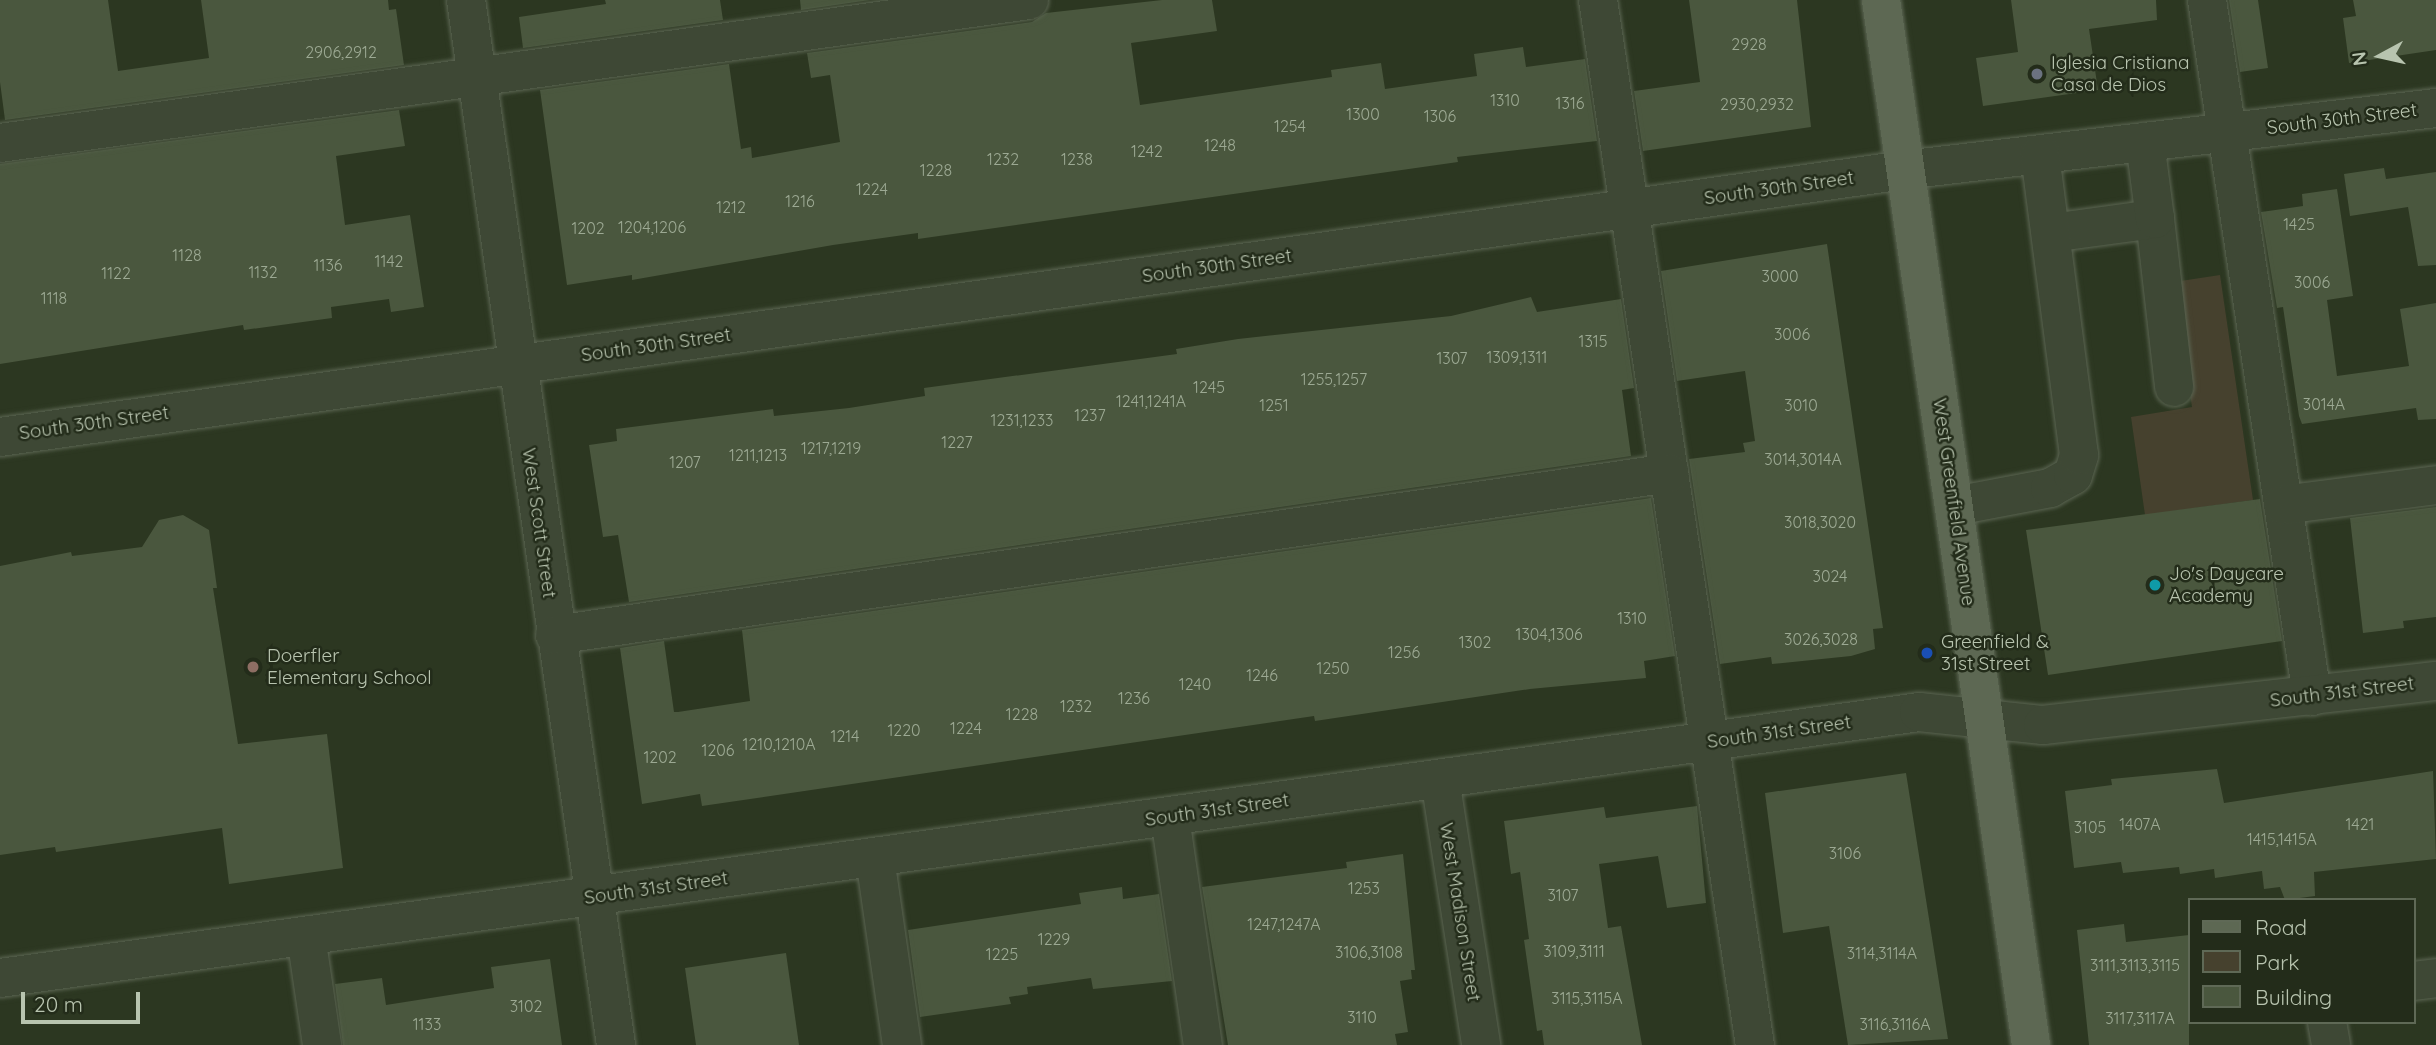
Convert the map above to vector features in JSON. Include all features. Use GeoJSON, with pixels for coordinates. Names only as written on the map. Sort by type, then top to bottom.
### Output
{"type":"FeatureCollection","features":[{"type":"Feature","properties":{"kind":"main road","name":"West Greenfield Avenue"},"geometry":{"type":"LineString","coordinates":[[1881,0],[2031,1045]]}},
{"type":"Feature","properties":{"kind":"street","name":"West Scott Street"},"geometry":{"type":"LineString","coordinates":[[466,0],[555,635],[616,1045]]}},
{"type":"Feature","properties":{"kind":"street"},"geometry":{"type":"LineString","coordinates":[[0,143],[1029,0]]}},
{"type":"Feature","properties":{"kind":"street"},"geometry":{"type":"LineString","coordinates":[[1598,0],[1755,1045]]}},
{"type":"Feature","properties":{"kind":"street"},"geometry":{"type":"LineString","coordinates":[[2207,0],[2312,696]]}},
{"type":"Feature","properties":{"kind":"street","name":"South 30th Street"},"geometry":{"type":"LineString","coordinates":[[0,437],[1904,170],[2436,108]]}},
{"type":"Feature","properties":{"kind":"street"},"geometry":{"type":"LineString","coordinates":[[2145,142],[2174,387]]}},
{"type":"Feature","properties":{"kind":"street"},"geometry":{"type":"LineString","coordinates":[[1955,506],[2050,488],[2073,475],[2079,455],[2040,155]]}},
{"type":"Feature","properties":{"kind":"street"},"geometry":{"type":"LineString","coordinates":[[2051,233],[2155,219]]}},
{"type":"Feature","properties":{"kind":"street"},"geometry":{"type":"LineString","coordinates":[[555,635],[1668,473]]}},
{"type":"Feature","properties":{"kind":"street"},"geometry":{"type":"LineString","coordinates":[[2283,505],[2436,485]]}},
{"type":"Feature","properties":{"kind":"street","name":"South 31st Street"},"geometry":{"type":"LineString","coordinates":[[0,978],[1919,712],[2043,725],[2436,681]]}},
{"type":"Feature","properties":{"kind":"street","name":"West Madison Street"},"geometry":{"type":"LineString","coordinates":[[1440,779],[1481,1045]]}},
{"type":"Feature","properties":{"kind":"street"},"geometry":{"type":"LineString","coordinates":[[1170,817],[1203,1045]]}},
{"type":"Feature","properties":{"kind":"street"},"geometry":{"type":"LineString","coordinates":[[875,858],[902,1045]]}},
{"type":"Feature","properties":{"kind":"street"},"geometry":{"type":"LineString","coordinates":[[306,936],[323,1045]]}},
{"type":"Feature","properties":{"kind":"street"},"geometry":{"type":"LineString","coordinates":[[2415,981],[2436,978]]}},
{"type":"Feature","properties":{"kind":"street"},"geometry":{"type":"LineString","coordinates":[[2327,1024],[2330,1045]]}},
{"type":"Feature","properties":{"kind":"green space"},"geometry":{"type":"Polygon","coordinates":[[[2220,275],[2253,500],[2145,515],[2131,417],[2192,407],[2174,282],[2220,275]]]}},
{"type":"Feature","properties":{"kind":"building"},"geometry":{"type":"Polygon","coordinates":[[[0,0],[108,0],[118,71],[209,58],[201,0],[388,0],[389,10],[396,9],[404,65],[5,120],[0,82],[0,0]]]}},
{"type":"Feature","properties":{"kind":"building"},"geometry":{"type":"Polygon","coordinates":[[[605,0],[720,0],[723,20],[523,48],[519,17],[606,4],[605,0]]]}},
{"type":"Feature","properties":{"kind":"building"},"geometry":{"type":"Polygon","coordinates":[[[800,0],[870,0],[801,10],[800,0]]]}},
{"type":"Feature","properties":{"kind":"building"},"geometry":{"type":"Polygon","coordinates":[[[1162,0],[1212,0],[1217,31],[1131,43],[1140,105],[1332,77],[1331,70],[1381,63],[1385,89],[1477,76],[1474,54],[1523,47],[1526,67],[1585,59],[1597,141],[1457,157],[1458,162],[918,239],[918,233],[833,245],[632,280],[632,275],[567,285],[540,90],[729,64],[741,149],[751,147],[752,158],[840,142],[830,75],[811,78],[807,53],[1032,22],[1046,13],[1162,0]]]}},
{"type":"Feature","properties":{"kind":"building"},"geometry":{"type":"Polygon","coordinates":[[[1689,0],[1797,0],[1811,127],[1643,151],[1634,91],[1700,82],[1689,0]]]}},
{"type":"Feature","properties":{"kind":"building"},"geometry":{"type":"Polygon","coordinates":[[[2011,0],[2156,0],[2157,20],[2089,29],[2098,90],[1983,106],[1976,58],[2018,52],[2011,0]]]}},
{"type":"Feature","properties":{"kind":"building"},"geometry":{"type":"Polygon","coordinates":[[[2229,0],[2258,0],[2268,68],[2240,72],[2229,0]]]}},
{"type":"Feature","properties":{"kind":"building"},"geometry":{"type":"Polygon","coordinates":[[[2353,0],[2436,0],[2436,50],[2349,63],[2343,18],[2356,16],[2353,0]]]}},
{"type":"Feature","properties":{"kind":"building"},"geometry":{"type":"Polygon","coordinates":[[[399,110],[405,146],[336,156],[345,225],[410,215],[424,307],[391,312],[389,299],[331,307],[332,318],[244,330],[243,325],[0,364],[0,164],[399,110]]]}},
{"type":"Feature","properties":{"kind":"building"},"geometry":{"type":"Polygon","coordinates":[[[2384,168],[2386,179],[2436,172],[2436,265],[2418,266],[2408,207],[2350,216],[2344,174],[2384,168]]]}},
{"type":"Feature","properties":{"kind":"building"},"geometry":{"type":"Polygon","coordinates":[[[2337,189],[2353,296],[2327,300],[2337,376],[2409,366],[2400,309],[2436,303],[2436,419],[2418,420],[2416,408],[2302,424],[2283,307],[2277,308],[2261,212],[2303,206],[2302,194],[2337,189]]]}},
{"type":"Feature","properties":{"kind":"building"},"geometry":{"type":"Polygon","coordinates":[[[1827,244],[1883,628],[1873,629],[1875,649],[1851,656],[1772,664],[1771,657],[1720,664],[1689,459],[1745,452],[1743,443],[1755,441],[1745,371],[1677,381],[1661,271],[1827,244]]]}},
{"type":"Feature","properties":{"kind":"building"},"geometry":{"type":"Polygon","coordinates":[[[1531,297],[1537,312],[1621,299],[1634,388],[1622,390],[1631,456],[629,602],[618,535],[603,537],[589,445],[617,441],[616,429],[773,409],[774,416],[849,408],[925,396],[924,388],[1177,354],[1176,349],[1238,339],[1451,316],[1531,297]]]}},
{"type":"Feature","properties":{"kind":"building"},"geometry":{"type":"Polygon","coordinates":[[[1651,498],[1675,656],[1644,661],[1646,678],[1530,689],[1315,721],[1314,716],[702,806],[700,794],[642,804],[620,648],[664,641],[674,712],[678,712],[750,701],[742,630],[1651,498]]]}},
{"type":"Feature","properties":{"kind":"building","name":"Jo's Daycare Academy"},"geometry":{"type":"Polygon","coordinates":[[[2260,499],[2282,641],[2048,675],[2026,530],[2260,499]]]}},
{"type":"Feature","properties":{"kind":"building"},"geometry":{"type":"Polygon","coordinates":[[[2436,507],[2436,617],[2403,621],[2404,628],[2363,633],[2350,518],[2436,507]]]}},
{"type":"Feature","properties":{"kind":"building"},"geometry":{"type":"Polygon","coordinates":[[[183,515],[209,530],[217,588],[213,588],[238,744],[327,734],[343,868],[229,884],[222,828],[56,852],[55,847],[0,855],[0,566],[71,552],[72,556],[142,547],[159,520],[183,515]]]}},
{"type":"Feature","properties":{"kind":"building"},"geometry":{"type":"Polygon","coordinates":[[[2217,769],[2224,803],[2433,771],[2436,859],[2314,872],[2315,896],[2300,898],[2284,898],[2280,887],[2264,889],[2262,871],[2215,878],[2214,869],[2180,874],[2179,867],[2123,873],[2121,862],[2074,868],[2065,791],[2112,785],[2111,779],[2217,769]]]}},
{"type":"Feature","properties":{"kind":"building"},"geometry":{"type":"Polygon","coordinates":[[[1906,773],[1948,1039],[1848,1045],[1829,926],[1783,933],[1765,793],[1906,773]]]}},
{"type":"Feature","properties":{"kind":"building"},"geometry":{"type":"Polygon","coordinates":[[[1697,806],[1706,903],[1667,908],[1658,856],[1599,864],[1608,928],[1621,926],[1642,1045],[1544,1045],[1542,1030],[1537,1031],[1524,940],[1529,939],[1520,872],[1511,874],[1504,821],[1604,807],[1606,818],[1697,806]]]}},
{"type":"Feature","properties":{"kind":"building"},"geometry":{"type":"Polygon","coordinates":[[[1403,854],[1415,970],[1411,970],[1412,979],[1400,981],[1408,1032],[1395,1034],[1397,1045],[1228,1045],[1202,887],[1347,868],[1346,862],[1403,854]]]}},
{"type":"Feature","properties":{"kind":"building"},"geometry":{"type":"Polygon","coordinates":[[[1122,887],[1123,899],[1159,894],[1172,981],[1093,989],[1091,978],[1027,987],[1028,994],[1009,997],[1011,1004],[920,1017],[908,930],[1081,904],[1079,893],[1122,887]]]}},
{"type":"Feature","properties":{"kind":"building"},"geometry":{"type":"Polygon","coordinates":[[[2124,924],[2126,942],[2188,935],[2189,1045],[2089,1045],[2077,930],[2124,924]]]}},
{"type":"Feature","properties":{"kind":"building"},"geometry":{"type":"Polygon","coordinates":[[[786,953],[799,1045],[696,1045],[685,968],[786,953]]]}},
{"type":"Feature","properties":{"kind":"building"},"geometry":{"type":"Polygon","coordinates":[[[550,959],[562,1045],[343,1045],[335,984],[382,978],[386,1005],[494,988],[491,967],[550,959]]]}},
{"type":"Feature","properties":{"kind":"place","name":"Iglesia Cristiana Casa de Dios"},"geometry":{"type":"Point","coordinates":[2037,74]}},
{"type":"Feature","properties":{"kind":"place","name":"Jo's Daycare Academy"},"geometry":{"type":"Point","coordinates":[2155,585]}},
{"type":"Feature","properties":{"kind":"place","name":"Greenfield & 31st Street"},"geometry":{"type":"Point","coordinates":[1927,653]}},
{"type":"Feature","properties":{"kind":"place","name":"Doerfler Elementary School"},"geometry":{"type":"Point","coordinates":[253,667]}}]}
